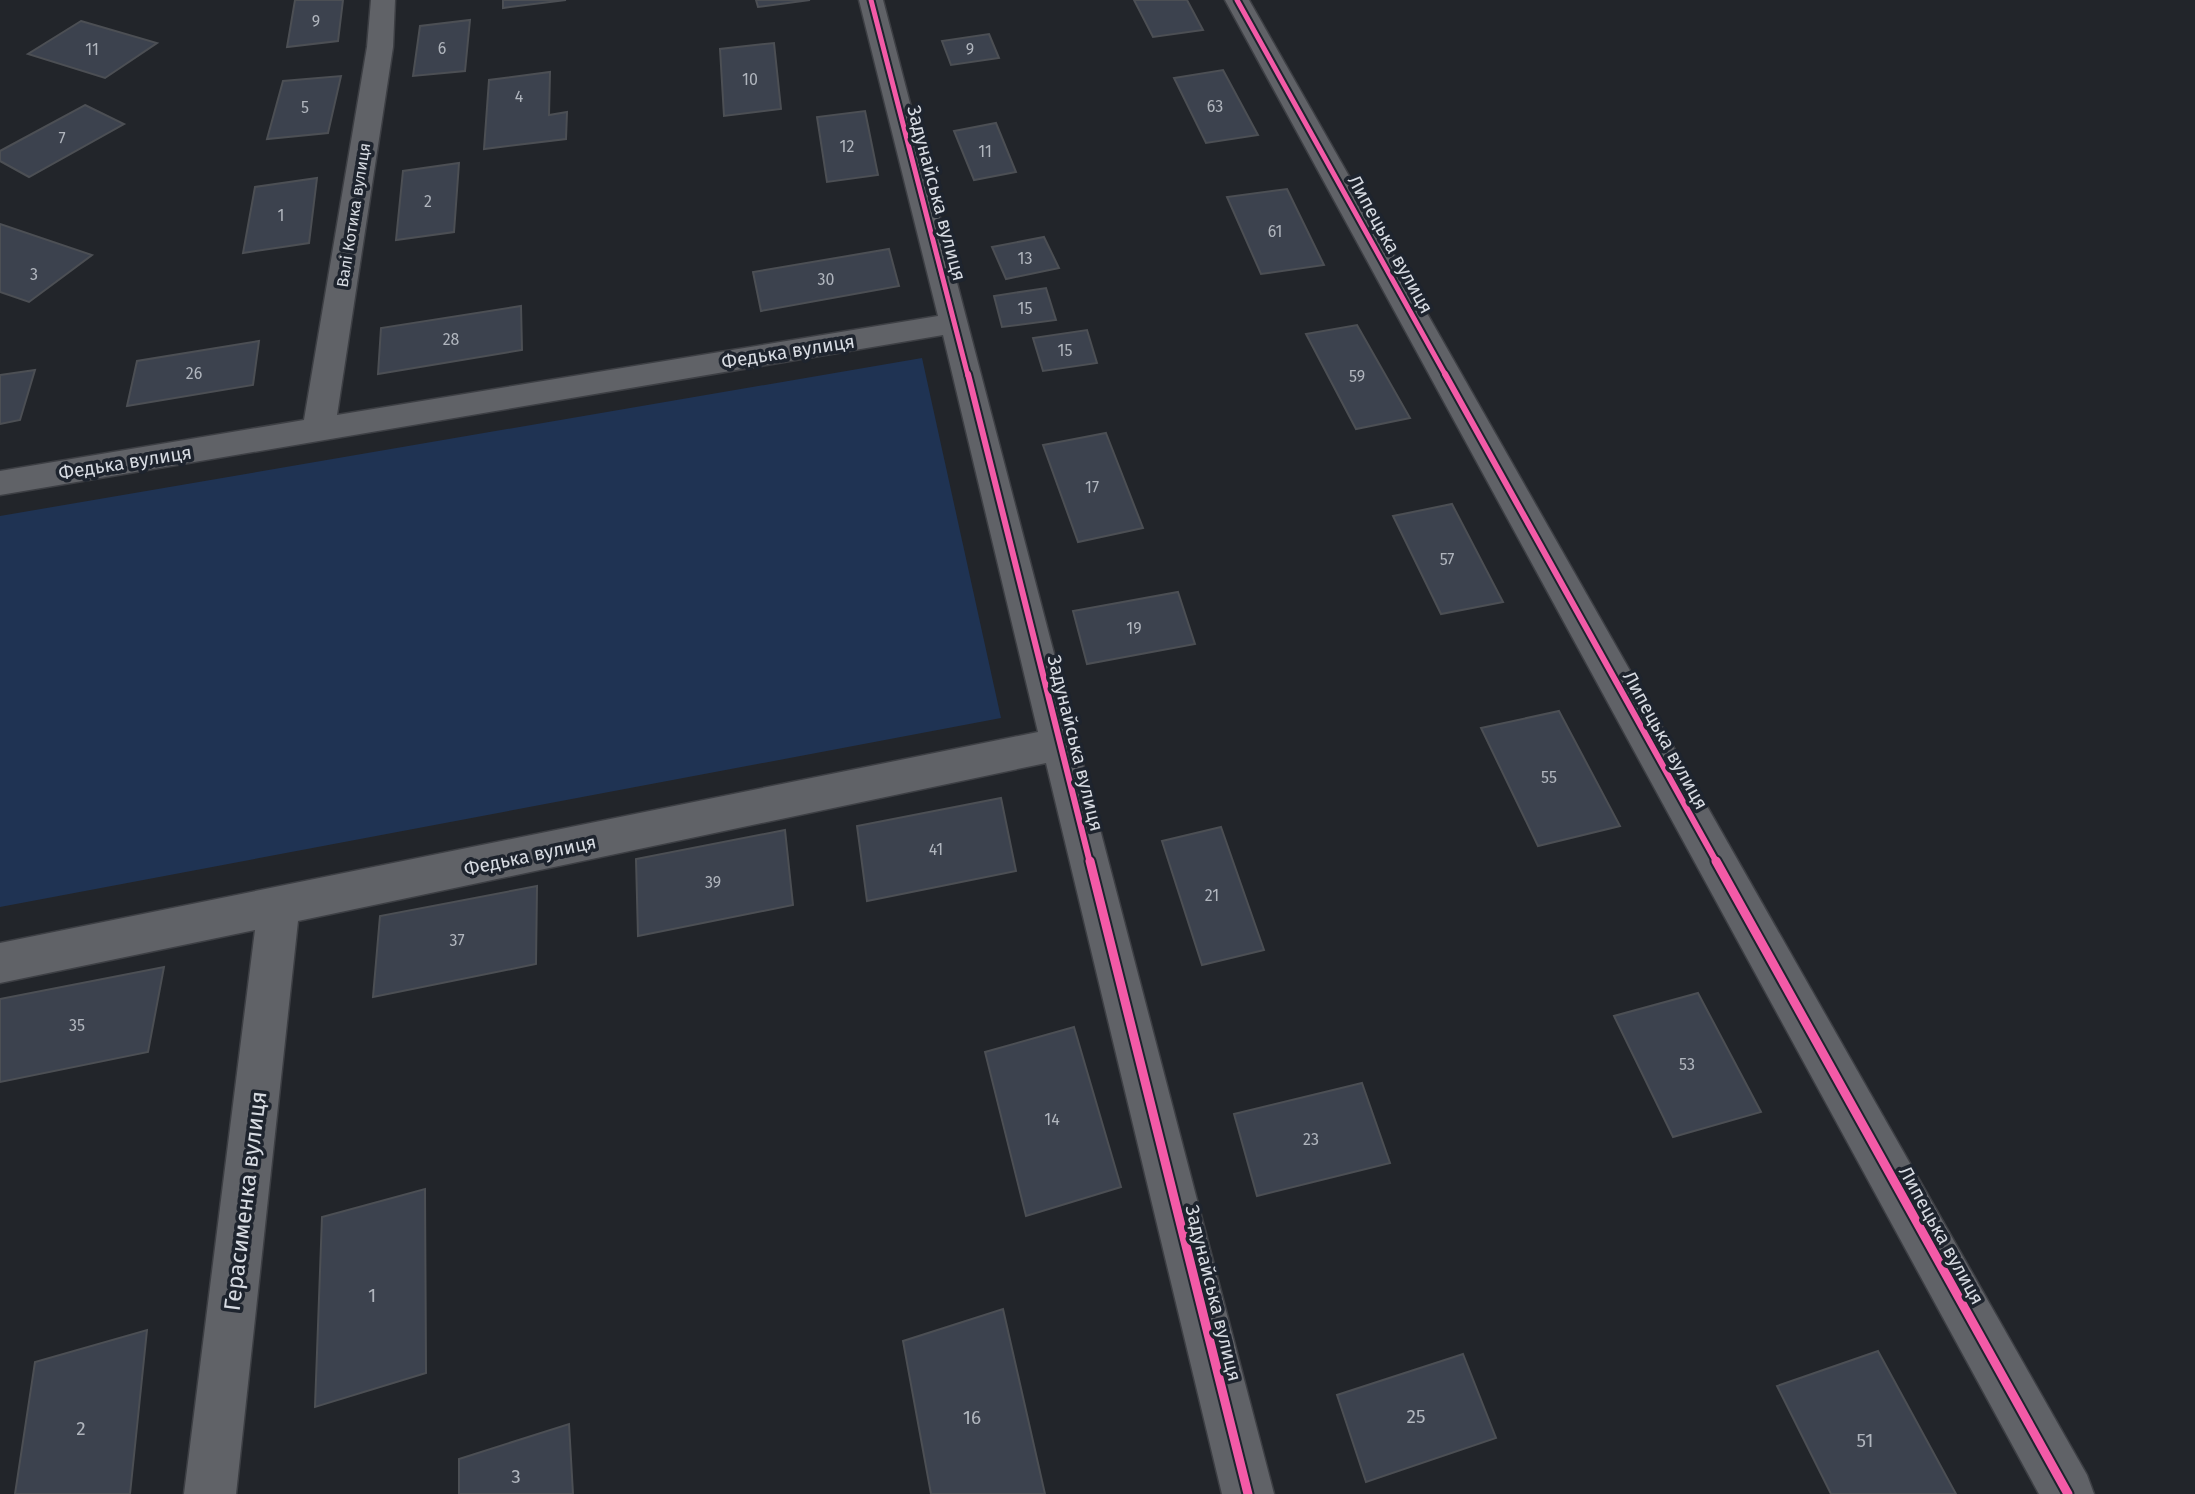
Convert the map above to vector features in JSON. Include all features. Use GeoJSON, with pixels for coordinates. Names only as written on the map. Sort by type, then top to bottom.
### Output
{"type":"FeatureCollection","features":[{"type":"Feature","properties":{"kind":"street","name":"Валі Котика вулиця"},"geometry":{"type":"LineString","coordinates":[[319,430],[380,47],[383,0]]}},
{"type":"Feature","properties":{"kind":"street","name":"Задунайська вулиця"},"geometry":{"type":"LineString","coordinates":[[871,0],[955,323],[1248,1494]]}},
{"type":"Feature","properties":{"kind":"street","name":"Липецька вулиця"},"geometry":{"type":"LineString","coordinates":[[1237,0],[2068,1494]]}},
{"type":"Feature","properties":{"kind":"street","name":"Федька вулиця"},"geometry":{"type":"LineString","coordinates":[[0,483],[955,323]]}},
{"type":"Feature","properties":{"kind":"street","name":"Федька вулиця"},"geometry":{"type":"LineString","coordinates":[[0,963],[1060,744]]}},
{"type":"Feature","properties":{"kind":"street","name":"Герасименка вулиця"},"geometry":{"type":"LineString","coordinates":[[210,1494],[279,907]]}},
{"type":"Feature","properties":{"kind":"shaded area"},"geometry":{"type":"Polygon","coordinates":[[[922,358],[1001,718],[0,907],[0,516],[922,358]]]}},
{"type":"Feature","properties":{"kind":"building"},"geometry":{"type":"Polygon","coordinates":[[[295,0],[343,0],[338,41],[287,47],[295,0]]]}},
{"type":"Feature","properties":{"kind":"building"},"geometry":{"type":"Polygon","coordinates":[[[503,0],[566,0],[503,8],[503,0]]]}},
{"type":"Feature","properties":{"kind":"building"},"geometry":{"type":"Polygon","coordinates":[[[756,0],[810,0],[758,7],[756,0]]]}},
{"type":"Feature","properties":{"kind":"building"},"geometry":{"type":"Polygon","coordinates":[[[1134,0],[1187,0],[1203,30],[1153,37],[1134,0]]]}},
{"type":"Feature","properties":{"kind":"building"},"geometry":{"type":"Polygon","coordinates":[[[470,20],[465,71],[413,76],[420,26],[470,20]]]}},
{"type":"Feature","properties":{"kind":"building"},"geometry":{"type":"Polygon","coordinates":[[[81,21],[157,43],[105,78],[28,54],[81,21]]]}},
{"type":"Feature","properties":{"kind":"building"},"geometry":{"type":"Polygon","coordinates":[[[989,34],[999,58],[951,65],[942,41],[989,34]]]}},
{"type":"Feature","properties":{"kind":"building"},"geometry":{"type":"Polygon","coordinates":[[[774,43],[781,109],[724,116],[720,49],[774,43]]]}},
{"type":"Feature","properties":{"kind":"building"},"geometry":{"type":"Polygon","coordinates":[[[1223,70],[1258,135],[1206,143],[1174,78],[1223,70]]]}},
{"type":"Feature","properties":{"kind":"building"},"geometry":{"type":"Polygon","coordinates":[[[550,72],[549,115],[567,112],[566,139],[484,149],[489,80],[550,72]]]}},
{"type":"Feature","properties":{"kind":"building"},"geometry":{"type":"Polygon","coordinates":[[[341,76],[328,133],[267,139],[283,81],[341,76]]]}},
{"type":"Feature","properties":{"kind":"building"},"geometry":{"type":"Polygon","coordinates":[[[85,105],[124,124],[29,177],[0,161],[0,151],[85,105]]]}},
{"type":"Feature","properties":{"kind":"building"},"geometry":{"type":"Polygon","coordinates":[[[865,111],[878,175],[827,182],[817,117],[865,111]]]}},
{"type":"Feature","properties":{"kind":"building"},"geometry":{"type":"Polygon","coordinates":[[[996,123],[1016,172],[974,180],[954,131],[996,123]]]}},
{"type":"Feature","properties":{"kind":"building"},"geometry":{"type":"Polygon","coordinates":[[[459,163],[454,232],[396,240],[403,171],[459,163]]]}},
{"type":"Feature","properties":{"kind":"building"},"geometry":{"type":"Polygon","coordinates":[[[317,178],[309,243],[243,253],[255,187],[317,178]]]}},
{"type":"Feature","properties":{"kind":"building"},"geometry":{"type":"Polygon","coordinates":[[[1287,189],[1324,265],[1261,274],[1227,197],[1287,189]]]}},
{"type":"Feature","properties":{"kind":"building"},"geometry":{"type":"Polygon","coordinates":[[[0,224],[92,255],[29,302],[0,292],[0,224]]]}},
{"type":"Feature","properties":{"kind":"building"},"geometry":{"type":"Polygon","coordinates":[[[1044,237],[1059,268],[1006,279],[992,247],[1044,237]]]}},
{"type":"Feature","properties":{"kind":"building"},"geometry":{"type":"Polygon","coordinates":[[[889,249],[899,286],[761,311],[753,272],[889,249]]]}},
{"type":"Feature","properties":{"kind":"building"},"geometry":{"type":"Polygon","coordinates":[[[1046,288],[1056,320],[1002,327],[994,296],[1046,288]]]}},
{"type":"Feature","properties":{"kind":"building"},"geometry":{"type":"Polygon","coordinates":[[[521,306],[522,350],[378,374],[381,328],[521,306]]]}},
{"type":"Feature","properties":{"kind":"building"},"geometry":{"type":"Polygon","coordinates":[[[1357,325],[1410,418],[1356,429],[1306,334],[1357,325]]]}},
{"type":"Feature","properties":{"kind":"building"},"geometry":{"type":"Polygon","coordinates":[[[1087,330],[1097,363],[1043,371],[1033,338],[1087,330]]]}},
{"type":"Feature","properties":{"kind":"building"},"geometry":{"type":"Polygon","coordinates":[[[259,341],[253,385],[127,406],[137,361],[259,341]]]}},
{"type":"Feature","properties":{"kind":"building"},"geometry":{"type":"Polygon","coordinates":[[[35,370],[20,420],[0,424],[0,375],[35,370]]]}},
{"type":"Feature","properties":{"kind":"building"},"geometry":{"type":"Polygon","coordinates":[[[1106,433],[1143,528],[1078,542],[1043,445],[1106,433]]]}},
{"type":"Feature","properties":{"kind":"building"},"geometry":{"type":"Polygon","coordinates":[[[1452,504],[1503,602],[1441,614],[1393,516],[1452,504]]]}},
{"type":"Feature","properties":{"kind":"building"},"geometry":{"type":"Polygon","coordinates":[[[1178,592],[1195,644],[1087,664],[1073,611],[1178,592]]]}},
{"type":"Feature","properties":{"kind":"building"},"geometry":{"type":"Polygon","coordinates":[[[1559,711],[1620,826],[1538,846],[1481,728],[1559,711]]]}},
{"type":"Feature","properties":{"kind":"building"},"geometry":{"type":"Polygon","coordinates":[[[1001,798],[1016,871],[867,901],[857,826],[1001,798]]]}},
{"type":"Feature","properties":{"kind":"building"},"geometry":{"type":"Polygon","coordinates":[[[1221,827],[1264,950],[1202,965],[1162,841],[1221,827]]]}},
{"type":"Feature","properties":{"kind":"building"},"geometry":{"type":"Polygon","coordinates":[[[785,830],[793,905],[638,936],[636,859],[785,830]]]}},
{"type":"Feature","properties":{"kind":"building"},"geometry":{"type":"Polygon","coordinates":[[[537,886],[536,964],[373,997],[380,916],[537,886]]]}},
{"type":"Feature","properties":{"kind":"building"},"geometry":{"type":"Polygon","coordinates":[[[164,967],[148,1052],[0,1082],[0,999],[164,967]]]}},
{"type":"Feature","properties":{"kind":"building"},"geometry":{"type":"Polygon","coordinates":[[[1698,993],[1761,1112],[1673,1137],[1614,1016],[1698,993]]]}},
{"type":"Feature","properties":{"kind":"building"},"geometry":{"type":"Polygon","coordinates":[[[1074,1027],[1121,1187],[1026,1216],[985,1052],[1074,1027]]]}},
{"type":"Feature","properties":{"kind":"building"},"geometry":{"type":"Polygon","coordinates":[[[1362,1083],[1390,1163],[1257,1196],[1234,1114],[1362,1083]]]}},
{"type":"Feature","properties":{"kind":"building"},"geometry":{"type":"Polygon","coordinates":[[[425,1189],[426,1373],[315,1407],[322,1217],[425,1189]]]}},
{"type":"Feature","properties":{"kind":"building"},"geometry":{"type":"Polygon","coordinates":[[[1003,1309],[1045,1494],[931,1494],[903,1341],[1003,1309]]]}},
{"type":"Feature","properties":{"kind":"building"},"geometry":{"type":"Polygon","coordinates":[[[147,1330],[130,1494],[15,1494],[35,1362],[147,1330]]]}},
{"type":"Feature","properties":{"kind":"building"},"geometry":{"type":"Polygon","coordinates":[[[1878,1351],[1956,1494],[1831,1494],[1777,1386],[1878,1351]]]}},
{"type":"Feature","properties":{"kind":"building"},"geometry":{"type":"Polygon","coordinates":[[[1463,1354],[1496,1438],[1366,1482],[1337,1395],[1463,1354]]]}},
{"type":"Feature","properties":{"kind":"building"},"geometry":{"type":"Polygon","coordinates":[[[569,1424],[573,1494],[459,1494],[459,1459],[569,1424]]]}},
{"type":"Feature","properties":{"kind":"cycle path"},"geometry":{"type":"LineString","coordinates":[[871,0],[955,323],[1248,1494]]}},
{"type":"Feature","properties":{"kind":"cycle path"},"geometry":{"type":"LineString","coordinates":[[1237,0],[2068,1494]]}}]}
